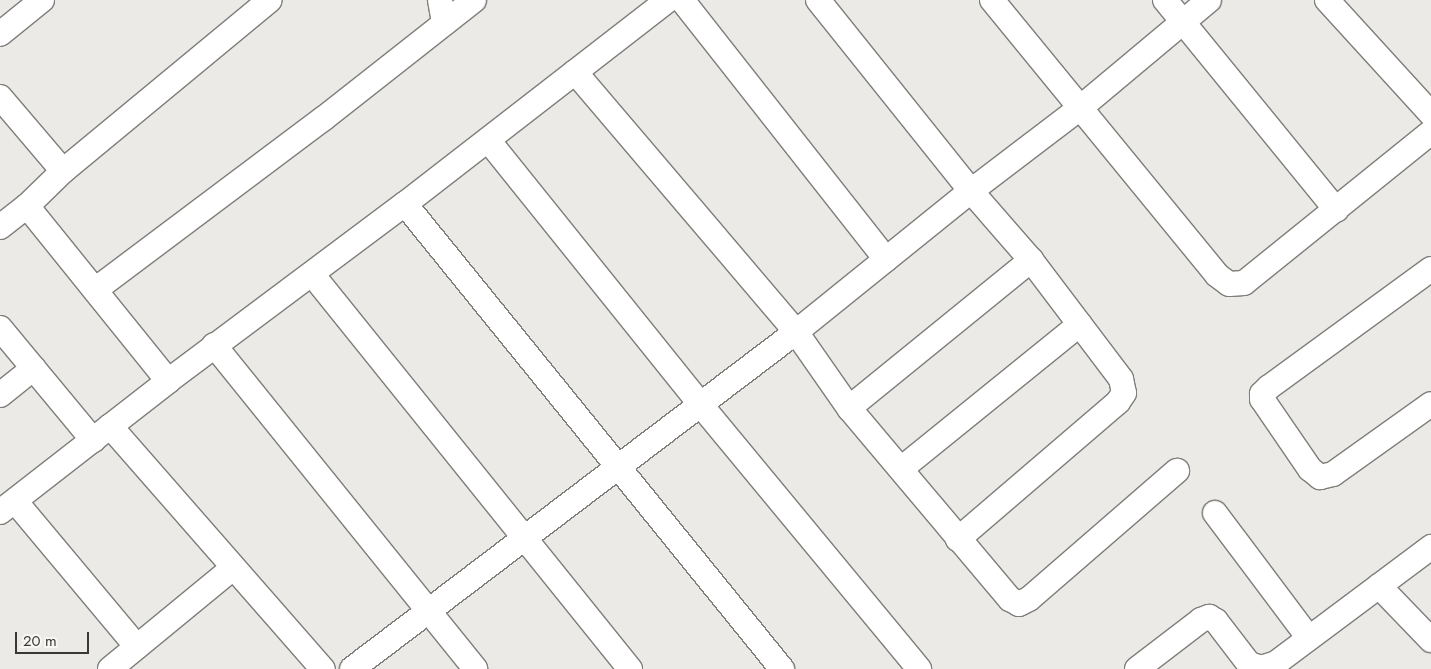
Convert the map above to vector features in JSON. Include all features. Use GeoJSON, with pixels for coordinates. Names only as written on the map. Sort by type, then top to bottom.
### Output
{"type":"FeatureCollection","features":[{"type":"Feature","properties":{"kind":"street"},"geometry":{"type":"LineString","coordinates":[[0,34],[42,0]]}},
{"type":"Feature","properties":{"kind":"street"},"geometry":{"type":"LineString","coordinates":[[0,227],[27,206],[63,171],[270,0]]}},
{"type":"Feature","properties":{"kind":"street"},"geometry":{"type":"LineString","coordinates":[[440,0],[444,24]]}},
{"type":"Feature","properties":{"kind":"street"},"geometry":{"type":"LineString","coordinates":[[95,290],[191,220],[474,0]]}},
{"type":"Feature","properties":{"kind":"street"},"geometry":{"type":"LineString","coordinates":[[137,647],[7,506],[214,345],[405,204],[668,0]]}},
{"type":"Feature","properties":{"kind":"street"},"geometry":{"type":"LineString","coordinates":[[682,0],[886,259]]}},
{"type":"Feature","properties":{"kind":"street"},"geometry":{"type":"LineString","coordinates":[[818,0],[971,190],[1031,260],[1121,379],[1124,392],[1118,402],[958,539]]}},
{"type":"Feature","properties":{"kind":"street"},"geometry":{"type":"LineString","coordinates":[[992,0],[1217,275],[1229,284],[1244,283],[1431,132]]}},
{"type":"Feature","properties":{"kind":"street"},"geometry":{"type":"LineString","coordinates":[[1165,0],[1336,210]]}},
{"type":"Feature","properties":{"kind":"street"},"geometry":{"type":"LineString","coordinates":[[352,669],[796,332],[971,190],[1080,108],[1209,0]]}},
{"type":"Feature","properties":{"kind":"street"},"geometry":{"type":"LineString","coordinates":[[1327,0],[1431,114]]}},
{"type":"Feature","properties":{"kind":"street"},"geometry":{"type":"LineString","coordinates":[[575,72],[796,332],[849,408],[1010,599],[1019,604],[1029,599],[1178,471]]}},
{"type":"Feature","properties":{"kind":"street"},"geometry":{"type":"LineString","coordinates":[[0,97],[63,171]]}},
{"type":"Feature","properties":{"kind":"street"},"geometry":{"type":"LineString","coordinates":[[488,140],[700,404],[919,669]]}},
{"type":"Feature","properties":{"kind":"street"},"geometry":{"type":"LineString","coordinates":[[405,204],[782,669]]}},
{"type":"Feature","properties":{"kind":"street"},"geometry":{"type":"LineString","coordinates":[[27,206],[168,381]]}},
{"type":"Feature","properties":{"kind":"street"},"geometry":{"type":"LineString","coordinates":[[849,408],[1031,260]]}},
{"type":"Feature","properties":{"kind":"street"},"geometry":{"type":"LineString","coordinates":[[1431,269],[1269,386],[1262,394],[1262,399],[1310,469],[1320,477],[1333,474],[1431,404]]}},
{"type":"Feature","properties":{"kind":"street"},"geometry":{"type":"LineString","coordinates":[[312,274],[630,669]]}},
{"type":"Feature","properties":{"kind":"street"},"geometry":{"type":"LineString","coordinates":[[901,469],[1080,324]]}},
{"type":"Feature","properties":{"kind":"street"},"geometry":{"type":"LineString","coordinates":[[0,328],[34,368],[102,433],[233,568],[323,669]]}},
{"type":"Feature","properties":{"kind":"street"},"geometry":{"type":"LineString","coordinates":[[214,345],[475,669]]}},
{"type":"Feature","properties":{"kind":"street"},"geometry":{"type":"LineString","coordinates":[[0,395],[34,368]]}},
{"type":"Feature","properties":{"kind":"street"},"geometry":{"type":"LineString","coordinates":[[1215,512],[1309,638]]}},
{"type":"Feature","properties":{"kind":"street"},"geometry":{"type":"LineString","coordinates":[[1137,669],[1201,620],[1209,617],[1216,621],[1249,664],[1261,668],[1276,663],[1431,547]]}},
{"type":"Feature","properties":{"kind":"street"},"geometry":{"type":"LineString","coordinates":[[110,669],[233,568]]}},
{"type":"Feature","properties":{"kind":"street"},"geometry":{"type":"LineString","coordinates":[[1379,586],[1431,640]]}}]}
